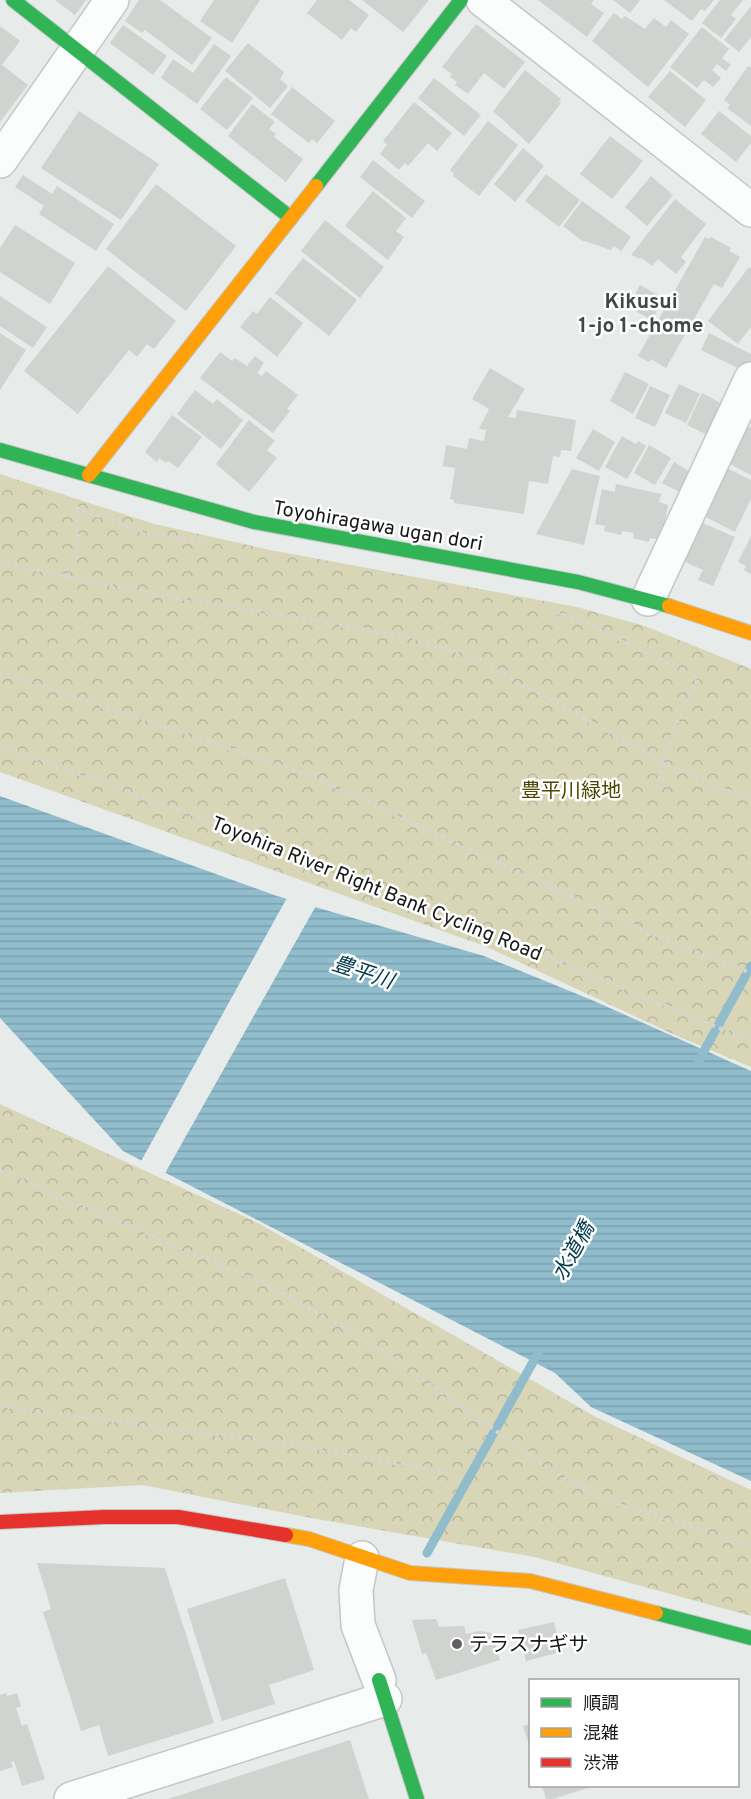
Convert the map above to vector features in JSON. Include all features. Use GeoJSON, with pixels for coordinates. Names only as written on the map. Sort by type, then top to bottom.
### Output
{"type":"FeatureCollection","features":[{"type":"Feature","properties":{"kind":"street"},"geometry":{"type":"LineString","coordinates":[[13,0],[291,218]]}},
{"type":"Feature","properties":{"kind":"street"},"geometry":{"type":"LineString","coordinates":[[0,161],[112,0]]}},
{"type":"Feature","properties":{"kind":"street"},"geometry":{"type":"LineString","coordinates":[[88,475],[461,0]]}},
{"type":"Feature","properties":{"kind":"street"},"geometry":{"type":"LineString","coordinates":[[483,0],[751,210]]}},
{"type":"Feature","properties":{"kind":"street"},"geometry":{"type":"LineString","coordinates":[[648,599],[751,379]]}},
{"type":"Feature","properties":{"kind":"street","name":"Toyohiragawa ugan dori"},"geometry":{"type":"LineString","coordinates":[[0,450],[254,522],[579,582],[648,599],[751,633]]}},
{"type":"Feature","properties":{"kind":"street"},"geometry":{"type":"LineString","coordinates":[[0,1522],[104,1517],[178,1517],[309,1539],[410,1573],[530,1581],[751,1638]]}},
{"type":"Feature","properties":{"kind":"street"},"geometry":{"type":"LineString","coordinates":[[362,1558],[356,1590],[358,1625],[382,1690],[417,1799]]}},
{"type":"Feature","properties":{"kind":"street"},"geometry":{"type":"LineString","coordinates":[[71,1799],[382,1690]]}},
{"type":"Feature","properties":{"kind":"path"},"geometry":{"type":"LineString","coordinates":[[63,577],[78,556],[76,508],[88,475]]}},
{"type":"Feature","properties":{"kind":"path"},"geometry":{"type":"LineString","coordinates":[[0,562],[63,577],[258,613],[397,635],[474,658],[664,762],[720,788],[751,798]]}},
{"type":"Feature","properties":{"kind":"path"},"geometry":{"type":"LineString","coordinates":[[552,610],[591,625],[698,678],[675,727],[656,790]]}},
{"type":"Feature","properties":{"kind":"path"},"geometry":{"type":"LineString","coordinates":[[0,672],[312,776],[646,932],[751,973]]}},
{"type":"Feature","properties":{"kind":"path","name":"Toyohira River Right Bank Cycling Road"},"geometry":{"type":"LineString","coordinates":[[0,746],[239,831],[751,1041]]}},
{"type":"Feature","properties":{"kind":"path"},"geometry":{"type":"LineString","coordinates":[[0,1171],[261,1282],[366,1340],[552,1470],[604,1500],[751,1545]]}},
{"type":"Feature","properties":{"kind":"path"},"geometry":{"type":"LineString","coordinates":[[0,1406],[301,1446],[452,1473]]}},
{"type":"Feature","properties":{"kind":"green space","name":"豊平川緑地"},"geometry":{"type":"Polygon","coordinates":[[[0,474],[154,524],[270,550],[577,607],[645,626],[751,669],[751,1067],[675,1035],[487,947],[0,772],[0,474]]]}},
{"type":"Feature","properties":{"kind":"green space"},"geometry":{"type":"Polygon","coordinates":[[[0,1104],[258,1223],[596,1417],[751,1490],[751,1616],[535,1557],[317,1519],[142,1485],[0,1493],[0,1104]]]}},
{"type":"Feature","properties":{"kind":"water","name":"豊平川"},"geometry":{"type":"Polygon","coordinates":[[[0,796],[277,896],[484,956],[594,1001],[751,1071],[751,1481],[591,1407],[555,1373],[123,1151],[0,1018],[0,796]]]}},
{"type":"Feature","properties":{"kind":"pier"},"geometry":{"type":"Polygon","coordinates":[[[288,896],[317,904],[164,1175],[140,1163],[288,896]]]}},
{"type":"Feature","properties":{"kind":"building"},"geometry":{"type":"Polygon","coordinates":[[[55,0],[86,0],[75,15],[55,0]]]}},
{"type":"Feature","properties":{"kind":"building"},"geometry":{"type":"Polygon","coordinates":[[[139,0],[160,0],[212,38],[192,65],[145,30],[142,33],[125,21],[139,0]]]}},
{"type":"Feature","properties":{"kind":"building"},"geometry":{"type":"Polygon","coordinates":[[[214,0],[260,0],[232,43],[200,21],[214,0]]]}},
{"type":"Feature","properties":{"kind":"building"},"geometry":{"type":"Polygon","coordinates":[[[317,0],[349,0],[369,15],[356,32],[351,28],[342,40],[307,13],[317,0]]]}},
{"type":"Feature","properties":{"kind":"building"},"geometry":{"type":"Polygon","coordinates":[[[362,0],[429,0],[403,32],[362,0]]]}},
{"type":"Feature","properties":{"kind":"building"},"geometry":{"type":"Polygon","coordinates":[[[538,0],[594,0],[591,4],[604,13],[587,37],[538,0]]]}},
{"type":"Feature","properties":{"kind":"building"},"geometry":{"type":"Polygon","coordinates":[[[613,0],[640,0],[630,13],[613,0]]]}},
{"type":"Feature","properties":{"kind":"building"},"geometry":{"type":"Polygon","coordinates":[[[664,0],[714,0],[705,11],[701,9],[692,21],[664,0]]]}},
{"type":"Feature","properties":{"kind":"building"},"geometry":{"type":"Polygon","coordinates":[[[720,0],[743,0],[731,15],[736,19],[721,38],[702,23],[720,0]]]}},
{"type":"Feature","properties":{"kind":"building"},"geometry":{"type":"Polygon","coordinates":[[[751,6],[751,37],[739,52],[724,40],[751,6]]]}},
{"type":"Feature","properties":{"kind":"building"},"geometry":{"type":"Polygon","coordinates":[[[614,13],[622,19],[625,16],[645,29],[654,18],[666,27],[671,20],[689,34],[648,87],[592,41],[614,13]]]}},
{"type":"Feature","properties":{"kind":"building"},"geometry":{"type":"Polygon","coordinates":[[[476,24],[525,62],[504,89],[484,73],[468,94],[455,85],[457,82],[450,77],[452,74],[442,67],[476,24]]]}},
{"type":"Feature","properties":{"kind":"building"},"geometry":{"type":"Polygon","coordinates":[[[123,25],[167,56],[153,75],[110,43],[123,25]]]}},
{"type":"Feature","properties":{"kind":"building"},"geometry":{"type":"Polygon","coordinates":[[[0,26],[20,41],[2,65],[28,85],[0,122],[0,26]]]}},
{"type":"Feature","properties":{"kind":"building"},"geometry":{"type":"Polygon","coordinates":[[[702,27],[729,49],[722,58],[731,65],[726,71],[717,64],[712,70],[721,78],[713,87],[704,80],[697,88],[670,67],[702,27]]]}},
{"type":"Feature","properties":{"kind":"building"},"geometry":{"type":"Polygon","coordinates":[[[248,43],[284,72],[280,79],[288,86],[270,108],[225,71],[248,43]]]}},
{"type":"Feature","properties":{"kind":"building"},"geometry":{"type":"Polygon","coordinates":[[[214,44],[231,56],[197,104],[161,78],[173,59],[193,73],[214,44]]]}},
{"type":"Feature","properties":{"kind":"building"},"geometry":{"type":"Polygon","coordinates":[[[748,66],[751,68],[751,126],[727,108],[730,105],[724,100],[748,66]]]}},
{"type":"Feature","properties":{"kind":"building"},"geometry":{"type":"Polygon","coordinates":[[[525,70],[561,99],[559,101],[561,103],[529,144],[493,111],[525,70]]]}},
{"type":"Feature","properties":{"kind":"building"},"geometry":{"type":"Polygon","coordinates":[[[670,71],[706,100],[685,127],[648,97],[670,71]]]}},
{"type":"Feature","properties":{"kind":"building"},"geometry":{"type":"Polygon","coordinates":[[[226,77],[253,98],[227,130],[200,109],[226,77]]]}},
{"type":"Feature","properties":{"kind":"building"},"geometry":{"type":"Polygon","coordinates":[[[434,78],[481,115],[464,136],[418,98],[434,78]]]}},
{"type":"Feature","properties":{"kind":"building"},"geometry":{"type":"Polygon","coordinates":[[[292,87],[335,121],[317,143],[312,139],[309,143],[271,114],[292,87]]]}},
{"type":"Feature","properties":{"kind":"building"},"geometry":{"type":"Polygon","coordinates":[[[414,102],[452,133],[437,151],[428,143],[408,166],[405,163],[399,170],[380,154],[387,145],[383,141],[414,102]]]}},
{"type":"Feature","properties":{"kind":"building"},"geometry":{"type":"Polygon","coordinates":[[[252,104],[275,122],[269,129],[276,134],[274,137],[303,159],[286,182],[228,136],[252,104]]]}},
{"type":"Feature","properties":{"kind":"building"},"geometry":{"type":"Polygon","coordinates":[[[79,111],[159,164],[121,220],[41,168],[79,111]]]}},
{"type":"Feature","properties":{"kind":"building"},"geometry":{"type":"Polygon","coordinates":[[[719,111],[751,136],[751,143],[736,162],[701,134],[719,111]]]}},
{"type":"Feature","properties":{"kind":"building"},"geometry":{"type":"Polygon","coordinates":[[[488,121],[518,145],[479,196],[453,176],[450,170],[488,121]]]}},
{"type":"Feature","properties":{"kind":"building"},"geometry":{"type":"Polygon","coordinates":[[[610,136],[643,161],[612,199],[580,174],[610,136]]]}},
{"type":"Feature","properties":{"kind":"building"},"geometry":{"type":"Polygon","coordinates":[[[523,148],[544,166],[515,202],[494,184],[523,148]]]}},
{"type":"Feature","properties":{"kind":"building"},"geometry":{"type":"Polygon","coordinates":[[[373,160],[425,201],[412,218],[360,177],[373,160]]]}},
{"type":"Feature","properties":{"kind":"building"},"geometry":{"type":"Polygon","coordinates":[[[546,174],[580,200],[559,227],[525,201],[546,174]]]}},
{"type":"Feature","properties":{"kind":"building"},"geometry":{"type":"Polygon","coordinates":[[[23,175],[52,194],[57,186],[114,224],[96,251],[39,214],[44,206],[15,187],[23,175]]]}},
{"type":"Feature","properties":{"kind":"building"},"geometry":{"type":"Polygon","coordinates":[[[651,176],[673,195],[647,226],[625,207],[651,176]]]}},
{"type":"Feature","properties":{"kind":"building"},"geometry":{"type":"Polygon","coordinates":[[[156,184],[236,246],[186,311],[106,249],[156,184]]]}},
{"type":"Feature","properties":{"kind":"building"},"geometry":{"type":"Polygon","coordinates":[[[373,191],[406,218],[396,231],[404,237],[388,260],[345,226],[373,191]]]}},
{"type":"Feature","properties":{"kind":"building"},"geometry":{"type":"Polygon","coordinates":[[[675,199],[706,224],[681,257],[686,262],[676,274],[658,259],[652,266],[642,258],[631,255],[675,199]]]}},
{"type":"Feature","properties":{"kind":"building"},"geometry":{"type":"Polygon","coordinates":[[[582,201],[631,237],[621,251],[614,246],[611,250],[581,240],[563,226],[582,201]]]}},
{"type":"Feature","properties":{"kind":"building"},"geometry":{"type":"Polygon","coordinates":[[[325,220],[384,267],[360,298],[301,251],[325,220]]]}},
{"type":"Feature","properties":{"kind":"building"},"geometry":{"type":"Polygon","coordinates":[[[15,225],[75,263],[50,304],[0,272],[0,248],[15,225]]]}},
{"type":"Feature","properties":{"kind":"building"},"geometry":{"type":"Polygon","coordinates":[[[705,237],[709,239],[711,237],[731,248],[729,251],[740,257],[722,288],[714,284],[666,368],[651,359],[649,362],[638,356],[705,237]]]}},
{"type":"Feature","properties":{"kind":"building"},"geometry":{"type":"Polygon","coordinates":[[[303,258],[357,300],[329,336],[275,293],[303,258]]]}},
{"type":"Feature","properties":{"kind":"building"},"geometry":{"type":"Polygon","coordinates":[[[108,266],[176,321],[154,349],[147,344],[137,357],[129,350],[78,414],[24,371],[108,266]]]}},
{"type":"Feature","properties":{"kind":"building"},"geometry":{"type":"Polygon","coordinates":[[[749,267],[751,269],[751,327],[738,344],[708,321],[749,267]]]}},
{"type":"Feature","properties":{"kind":"building"},"geometry":{"type":"Polygon","coordinates":[[[640,285],[664,298],[652,320],[628,307],[640,285]]]}},
{"type":"Feature","properties":{"kind":"building"},"geometry":{"type":"Polygon","coordinates":[[[0,296],[47,327],[33,348],[0,326],[0,296]]]}},
{"type":"Feature","properties":{"kind":"building"},"geometry":{"type":"Polygon","coordinates":[[[270,297],[303,323],[277,357],[240,327],[253,311],[257,314],[270,297]]]}},
{"type":"Feature","properties":{"kind":"building"},"geometry":{"type":"Polygon","coordinates":[[[0,333],[26,350],[0,390],[0,333]]]}},
{"type":"Feature","properties":{"kind":"building"},"geometry":{"type":"Polygon","coordinates":[[[709,333],[751,354],[751,361],[746,372],[701,350],[709,333]]]}},
{"type":"Feature","properties":{"kind":"building"},"geometry":{"type":"Polygon","coordinates":[[[220,352],[232,361],[234,358],[247,366],[255,356],[264,363],[257,373],[262,376],[266,371],[298,395],[287,409],[290,411],[273,433],[200,378],[220,352]]]}},
{"type":"Feature","properties":{"kind":"building"},"geometry":{"type":"Polygon","coordinates":[[[490,368],[525,389],[508,417],[516,418],[517,410],[576,420],[571,451],[561,450],[560,457],[553,456],[548,484],[529,481],[524,514],[454,503],[454,500],[450,499],[455,468],[443,466],[446,445],[467,449],[469,438],[484,441],[486,430],[479,429],[489,409],[472,399],[490,368]]]}},
{"type":"Feature","properties":{"kind":"building"},"geometry":{"type":"Polygon","coordinates":[[[625,372],[649,384],[633,414],[610,401],[625,372]]]}},
{"type":"Feature","properties":{"kind":"building"},"geometry":{"type":"Polygon","coordinates":[[[679,384],[700,394],[686,423],[665,413],[679,384]]]}},
{"type":"Feature","properties":{"kind":"building"},"geometry":{"type":"Polygon","coordinates":[[[650,386],[670,395],[655,427],[635,418],[650,386]]]}},
{"type":"Feature","properties":{"kind":"building"},"geometry":{"type":"Polygon","coordinates":[[[195,390],[213,404],[217,399],[243,420],[221,449],[177,414],[195,390]]]}},
{"type":"Feature","properties":{"kind":"building"},"geometry":{"type":"Polygon","coordinates":[[[702,393],[724,405],[709,436],[687,425],[702,393]]]}},
{"type":"Feature","properties":{"kind":"building"},"geometry":{"type":"Polygon","coordinates":[[[172,415],[202,437],[178,468],[159,458],[157,462],[145,452],[172,415]]]}},
{"type":"Feature","properties":{"kind":"building"},"geometry":{"type":"Polygon","coordinates":[[[249,420],[275,441],[267,450],[277,458],[249,492],[216,464],[249,420]]]}},
{"type":"Feature","properties":{"kind":"building"},"geometry":{"type":"Polygon","coordinates":[[[745,425],[751,428],[751,475],[726,462],[745,425]]]}},
{"type":"Feature","properties":{"kind":"building"},"geometry":{"type":"Polygon","coordinates":[[[593,429],[615,442],[599,471],[576,458],[593,429]]]}},
{"type":"Feature","properties":{"kind":"building"},"geometry":{"type":"Polygon","coordinates":[[[622,436],[636,444],[638,441],[646,446],[627,479],[605,467],[622,436]]]}},
{"type":"Feature","properties":{"kind":"building"},"geometry":{"type":"Polygon","coordinates":[[[649,445],[671,458],[655,485],[634,473],[649,445]]]}},
{"type":"Feature","properties":{"kind":"building"},"geometry":{"type":"Polygon","coordinates":[[[674,462],[692,473],[681,493],[662,483],[674,462]]]}},
{"type":"Feature","properties":{"kind":"building"},"geometry":{"type":"Polygon","coordinates":[[[721,465],[751,480],[751,499],[735,532],[706,517],[715,498],[706,495],[721,465]]]}},
{"type":"Feature","properties":{"kind":"building"},"geometry":{"type":"Polygon","coordinates":[[[572,469],[600,476],[584,545],[536,534],[572,469]]]}},
{"type":"Feature","properties":{"kind":"building"},"geometry":{"type":"Polygon","coordinates":[[[616,484],[661,494],[659,502],[668,505],[661,540],[650,538],[649,542],[633,538],[634,533],[622,531],[621,535],[604,531],[605,526],[595,524],[602,489],[615,492],[616,484]]]}},
{"type":"Feature","properties":{"kind":"building"},"geometry":{"type":"Polygon","coordinates":[[[693,519],[735,537],[713,586],[698,580],[703,570],[676,558],[693,519]]]}},
{"type":"Feature","properties":{"kind":"building"},"geometry":{"type":"Polygon","coordinates":[[[751,536],[751,574],[744,570],[746,566],[738,562],[751,536]]]}},
{"type":"Feature","properties":{"kind":"building"},"geometry":{"type":"Polygon","coordinates":[[[37,1563],[165,1568],[214,1723],[108,1756],[99,1725],[81,1731],[43,1612],[51,1609],[37,1563]]]}},
{"type":"Feature","properties":{"kind":"building"},"geometry":{"type":"Polygon","coordinates":[[[285,1578],[314,1670],[269,1685],[275,1704],[222,1721],[187,1609],[285,1578]]]}},
{"type":"Feature","properties":{"kind":"building","name":"テラスナギサ"},"geometry":{"type":"Polygon","coordinates":[[[436,1619],[439,1627],[464,1626],[466,1634],[480,1631],[492,1633],[500,1660],[436,1680],[426,1653],[422,1654],[412,1620],[436,1619]]]}},
{"type":"Feature","properties":{"kind":"building"},"geometry":{"type":"Polygon","coordinates":[[[554,1622],[557,1634],[552,1636],[557,1653],[526,1661],[518,1630],[554,1622]]]}},
{"type":"Feature","properties":{"kind":"building"},"geometry":{"type":"Polygon","coordinates":[[[6,1693],[7,1696],[17,1693],[21,1706],[16,1708],[22,1726],[27,1724],[45,1779],[22,1786],[14,1761],[11,1762],[13,1767],[0,1771],[0,1695],[6,1693]]]}},
{"type":"Feature","properties":{"kind":"building"},"geometry":{"type":"Polygon","coordinates":[[[529,1724],[529,1745],[523,1726],[529,1724]]]}},
{"type":"Feature","properties":{"kind":"building"},"geometry":{"type":"Polygon","coordinates":[[[350,1740],[369,1799],[168,1799],[350,1740]]]}},
{"type":"Feature","properties":{"kind":"building"},"geometry":{"type":"Polygon","coordinates":[[[542,1787],[591,1787],[553,1799],[546,1799],[542,1787]]]}},
{"type":"Feature","properties":{"kind":"waterway","name":"水道橋"},"geometry":{"type":"LineString","coordinates":[[699,1060],[751,966]]}},
{"type":"Feature","properties":{"kind":"waterway","name":"水道橋"},"geometry":{"type":"LineString","coordinates":[[427,1553],[538,1353]]}},
{"type":"Feature","properties":{"kind":"traffic: fast"},"geometry":{"type":"LineString","coordinates":[[13,0],[291,218]]}},
{"type":"Feature","properties":{"kind":"traffic: fast"},"geometry":{"type":"LineString","coordinates":[[316,186],[461,0]]}},
{"type":"Feature","properties":{"kind":"traffic: fast"},"geometry":{"type":"LineString","coordinates":[[0,450],[254,522],[578,582],[669,606]]}},
{"type":"Feature","properties":{"kind":"traffic: fast"},"geometry":{"type":"LineString","coordinates":[[656,1613],[751,1638]]}},
{"type":"Feature","properties":{"kind":"traffic: fast"},"geometry":{"type":"LineString","coordinates":[[379,1680],[417,1799]]}},
{"type":"Feature","properties":{"kind":"traffic: slow"},"geometry":{"type":"LineString","coordinates":[[89,475],[316,186]]}},
{"type":"Feature","properties":{"kind":"traffic: slow"},"geometry":{"type":"LineString","coordinates":[[669,606],[751,633]]}},
{"type":"Feature","properties":{"kind":"traffic: slow"},"geometry":{"type":"LineString","coordinates":[[286,1535],[309,1539],[410,1573],[530,1581],[656,1613]]}},
{"type":"Feature","properties":{"kind":"traffic: jam"},"geometry":{"type":"LineString","coordinates":[[0,1522],[104,1517],[178,1517],[286,1535]]}},
{"type":"Feature","properties":{"kind":"place","name":"テラスナギサ"},"geometry":{"type":"Point","coordinates":[457,1644]}},
{"type":"Feature","properties":{"kind":"district","name":"Kikusui 1-jo 1-chome"},"geometry":{"type":"Point","coordinates":[641,313]}}]}
